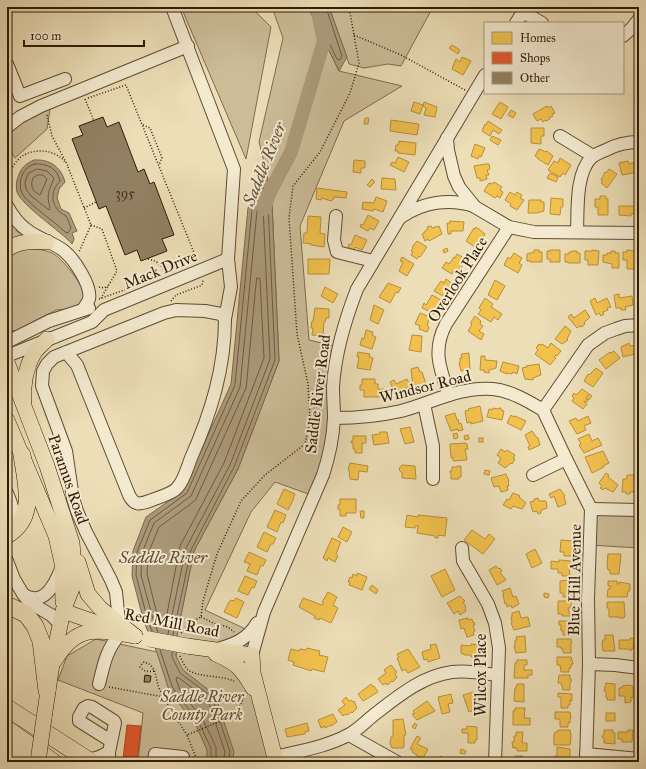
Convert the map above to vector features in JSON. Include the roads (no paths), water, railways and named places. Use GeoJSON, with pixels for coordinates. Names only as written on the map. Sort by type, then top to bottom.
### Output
{"type":"FeatureCollection","features":[{"type":"Feature","properties":{"kind":"highway"},"geometry":{"type":"LineString","coordinates":[[7,535],[16,530],[24,519],[27,506],[27,491],[22,455]]}},
{"type":"Feature","properties":{"kind":"highway"},"geometry":{"type":"LineString","coordinates":[[7,607],[11,607],[26,614],[35,626],[41,641],[48,691]]}},
{"type":"Feature","properties":{"kind":"highway"},"geometry":{"type":"LineString","coordinates":[[7,702],[23,719]]}},
{"type":"Feature","properties":{"kind":"highway"},"geometry":{"type":"LineString","coordinates":[[7,708],[89,761]]}},
{"type":"Feature","properties":{"kind":"highway"},"geometry":{"type":"LineString","coordinates":[[7,729],[47,762]]}},
{"type":"Feature","properties":{"kind":"highway"},"geometry":{"type":"LineString","coordinates":[[7,747],[47,762]]}},
{"type":"Feature","properties":{"kind":"main road"},"geometry":{"type":"LineString","coordinates":[[7,250],[14,245],[28,241],[47,242]]}},
{"type":"Feature","properties":{"kind":"main road"},"geometry":{"type":"LineString","coordinates":[[24,407],[23,389],[28,366],[34,352],[47,339]]}},
{"type":"Feature","properties":{"kind":"main road","name":"Paramus Road"},"geometry":{"type":"LineString","coordinates":[[7,362],[47,466],[72,543],[74,568],[72,588],[61,618],[44,718],[47,762]]}},
{"type":"Feature","properties":{"kind":"main road","name":"Paramus Road"},"geometry":{"type":"LineString","coordinates":[[7,420],[56,536],[62,568],[61,618]]}},
{"type":"Feature","properties":{"kind":"main road"},"geometry":{"type":"LineString","coordinates":[[72,543],[88,594],[119,628],[142,637]]}},
{"type":"Feature","properties":{"kind":"main road","name":"Red Mill Road"},"geometry":{"type":"LineString","coordinates":[[61,618],[182,647],[252,655]]}},
{"type":"Feature","properties":{"kind":"main road"},"geometry":{"type":"LineString","coordinates":[[52,664],[69,642],[82,633],[119,628]]}},
{"type":"Feature","properties":{"kind":"main road"},"geometry":{"type":"LineString","coordinates":[[210,649],[236,664],[245,674],[258,698]]}},
{"type":"Feature","properties":{"kind":"main road","name":"Saddle River Road"},"geometry":{"type":"LineString","coordinates":[[252,655],[253,673],[258,698],[276,760]]}},
{"type":"Feature","properties":{"kind":"street"},"geometry":{"type":"LineString","coordinates":[[66,352],[77,365],[132,501],[137,504],[144,503],[176,490],[201,435],[216,390],[223,353],[225,319],[231,287],[228,259],[234,169],[172,7]]}},
{"type":"Feature","properties":{"kind":"street"},"geometry":{"type":"LineString","coordinates":[[517,22],[524,10],[541,22]]}},
{"type":"Feature","properties":{"kind":"street"},"geometry":{"type":"LineString","coordinates":[[624,35],[639,19]]}},
{"type":"Feature","properties":{"kind":"street"},"geometry":{"type":"LineString","coordinates":[[7,127],[25,114],[188,46]]}},
{"type":"Feature","properties":{"kind":"street"},"geometry":{"type":"LineString","coordinates":[[7,64],[20,96],[65,79]]}},
{"type":"Feature","properties":{"kind":"street","name":"Saddle River Road"},"geometry":{"type":"LineString","coordinates":[[252,655],[264,612],[323,475],[328,460],[334,418],[333,387],[341,336],[357,289],[484,77]]}},
{"type":"Feature","properties":{"kind":"street"},"geometry":{"type":"LineString","coordinates":[[560,136],[593,156]]}},
{"type":"Feature","properties":{"kind":"street"},"geometry":{"type":"LineString","coordinates":[[447,138],[454,176],[459,187],[467,198],[476,206],[509,227],[534,232],[639,233]]}},
{"type":"Feature","properties":{"kind":"street"},"geometry":{"type":"LineString","coordinates":[[577,232],[581,178],[584,169],[593,156],[622,143],[639,142]]}},
{"type":"Feature","properties":{"kind":"street"},"geometry":{"type":"LineString","coordinates":[[398,219],[409,212],[430,204],[452,201],[476,206]]}},
{"type":"Feature","properties":{"kind":"street"},"geometry":{"type":"LineString","coordinates":[[7,206],[12,216],[27,230],[64,251],[78,268],[85,279],[88,289],[89,299],[83,310]]}},
{"type":"Feature","properties":{"kind":"street"},"geometry":{"type":"LineString","coordinates":[[336,216],[334,240],[337,252],[374,261]]}},
{"type":"Feature","properties":{"kind":"street","name":"Overlook Place"},"geometry":{"type":"LineString","coordinates":[[449,395],[438,359],[439,338],[446,324],[509,227]]}},
{"type":"Feature","properties":{"kind":"street","name":"Mack Drive"},"geometry":{"type":"LineString","coordinates":[[7,342],[49,321],[228,259]]}},
{"type":"Feature","properties":{"kind":"street","name":"Mack Drive"},"geometry":{"type":"LineString","coordinates":[[7,356],[92,322],[102,302]]}},
{"type":"Feature","properties":{"kind":"street"},"geometry":{"type":"LineString","coordinates":[[99,684],[106,654],[119,628],[116,592],[112,580],[86,532],[77,511],[73,498],[66,451],[42,386],[43,371],[54,356],[164,313],[176,310],[215,312],[221,314],[225,319]]}},
{"type":"Feature","properties":{"kind":"street"},"geometry":{"type":"LineString","coordinates":[[543,410],[588,345],[605,333],[625,326],[639,325]]}},
{"type":"Feature","properties":{"kind":"street","name":"Windsor Road"},"geometry":{"type":"LineString","coordinates":[[334,418],[360,418],[400,411],[464,390],[479,388],[508,392],[543,410]]}},
{"type":"Feature","properties":{"kind":"street"},"geometry":{"type":"LineString","coordinates":[[424,404],[433,446],[433,479]]}},
{"type":"Feature","properties":{"kind":"street","name":"Blue Hill Avenue"},"geometry":{"type":"LineString","coordinates":[[543,410],[591,509],[586,758]]}},
{"type":"Feature","properties":{"kind":"street"},"geometry":{"type":"LineString","coordinates":[[532,475],[566,459]]}},
{"type":"Feature","properties":{"kind":"street"},"geometry":{"type":"LineString","coordinates":[[7,493],[13,508],[14,516],[12,522],[7,527]]}},
{"type":"Feature","properties":{"kind":"street"},"geometry":{"type":"LineString","coordinates":[[591,509],[639,510]]}},
{"type":"Feature","properties":{"kind":"street","name":"Wilcox Place"},"geometry":{"type":"LineString","coordinates":[[462,548],[463,561],[488,604],[495,623],[499,648],[495,762]]}},
{"type":"Feature","properties":{"kind":"street"},"geometry":{"type":"LineString","coordinates":[[7,561],[11,580],[29,602],[51,615],[61,618]]}},
{"type":"Feature","properties":{"kind":"street"},"geometry":{"type":"LineString","coordinates":[[23,594],[33,599],[39,598],[46,594],[56,582],[62,568]]}},
{"type":"Feature","properties":{"kind":"street"},"geometry":{"type":"LineString","coordinates":[[210,649],[233,645],[244,639],[252,632],[264,612]]}},
{"type":"Feature","properties":{"kind":"street"},"geometry":{"type":"LineString","coordinates":[[97,630],[106,654]]}},
{"type":"Feature","properties":{"kind":"street"},"geometry":{"type":"LineString","coordinates":[[589,664],[639,668]]}},
{"type":"Feature","properties":{"kind":"street"},"geometry":{"type":"LineString","coordinates":[[276,760],[324,745],[349,735],[416,684],[428,678],[452,672],[478,672],[497,675]]}},
{"type":"Feature","properties":{"kind":"street"},"geometry":{"type":"LineString","coordinates":[[88,706],[92,707],[114,721],[115,723],[110,752],[79,721],[78,717],[84,708],[88,706]]}},
{"type":"Feature","properties":{"kind":"street"},"geometry":{"type":"LineString","coordinates":[[349,735],[397,762]]}},
{"type":"Feature","properties":{"kind":"street"},"geometry":{"type":"LineString","coordinates":[[89,761],[110,752]]}},
{"type":"Feature","properties":{"kind":"street"},"geometry":{"type":"LineString","coordinates":[[154,762],[155,754],[169,759],[183,757],[182,762]]}},
{"type":"Feature","properties":{"kind":"street"},"geometry":{"type":"LineString","coordinates":[[586,758],[639,759]]}},
{"type":"Feature","properties":{"kind":"water"},"geometry":{"type":"Polygon","coordinates":[[[308,7],[329,7],[347,57],[339,71],[308,7]]]}},
{"type":"Feature","properties":{"kind":"water"},"geometry":{"type":"Polygon","coordinates":[[[34,160],[50,163],[61,172],[65,182],[59,189],[57,198],[61,209],[69,213],[77,231],[72,233],[74,239],[72,244],[26,204],[17,192],[17,179],[20,171],[34,160]]]}},
{"type":"Feature","properties":{"kind":"water","name":"Saddle River"},"geometry":{"type":"Polygon","coordinates":[[[266,170],[272,203],[279,361],[238,469],[194,551],[177,635],[176,656],[183,670],[215,695],[234,752],[232,762],[207,762],[207,750],[195,723],[172,695],[144,622],[132,576],[133,551],[146,517],[183,491],[231,384],[248,208],[266,170]]]}},
{"type":"Feature","properties":{"kind":"waterway","name":"Saddle River"},"geometry":{"type":"LineString","coordinates":[[264,209],[270,192],[291,152],[324,41],[317,7]]}},
{"type":"Feature","properties":{"kind":"park label","name":"Saddle River County Park"},"geometry":{"type":"Point","coordinates":[202,705]}}]}
